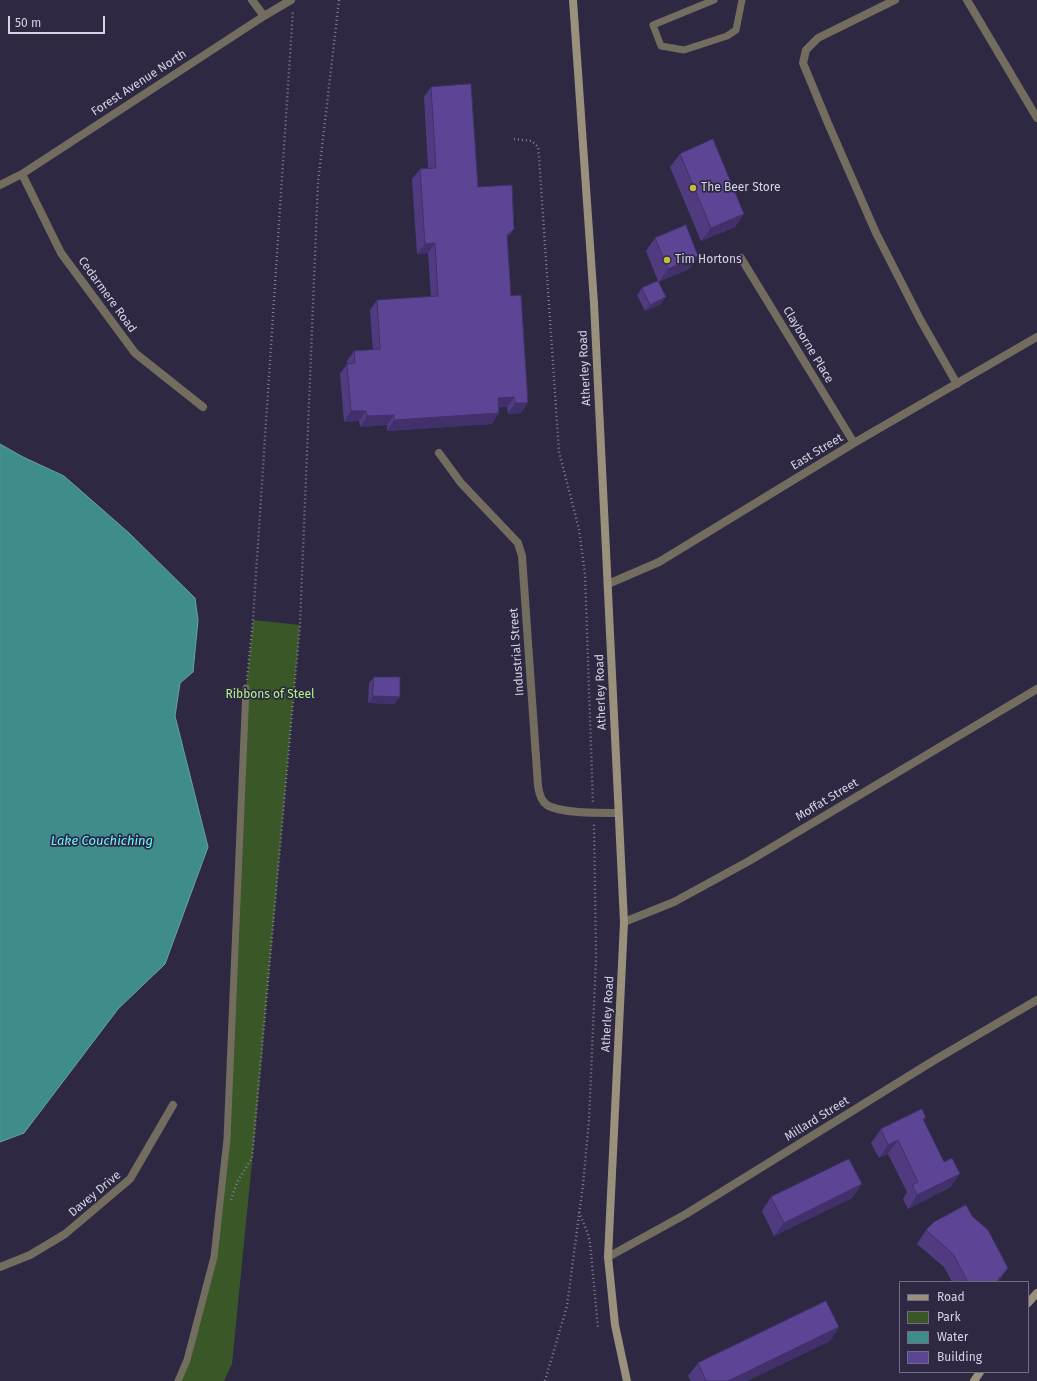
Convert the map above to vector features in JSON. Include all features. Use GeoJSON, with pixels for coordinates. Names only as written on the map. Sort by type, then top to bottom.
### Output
{"type":"FeatureCollection","features":[{"type":"Feature","properties":{"kind":"main road","name":"Atherley Road"},"geometry":{"type":"LineString","coordinates":[[573,0],[594,303],[624,922],[608,1257],[615,1325],[627,1381]]}},
{"type":"Feature","properties":{"kind":"main road"},"geometry":{"type":"LineString","coordinates":[[1029,1302],[1037,1294]]}},
{"type":"Feature","properties":{"kind":"street"},"geometry":{"type":"LineString","coordinates":[[252,0],[264,16]]}},
{"type":"Feature","properties":{"kind":"street"},"geometry":{"type":"LineString","coordinates":[[895,0],[818,38],[806,50],[803,63],[876,233],[921,321],[956,384]]}},
{"type":"Feature","properties":{"kind":"street"},"geometry":{"type":"LineString","coordinates":[[967,0],[1037,118]]}},
{"type":"Feature","properties":{"kind":"street","name":"Forest Avenue North"},"geometry":{"type":"LineString","coordinates":[[0,185],[22,174],[264,16],[292,4]]}},
{"type":"Feature","properties":{"kind":"street","name":"Cedarmere Road"},"geometry":{"type":"LineString","coordinates":[[22,174],[61,253],[135,353],[203,407]]}},
{"type":"Feature","properties":{"kind":"street","name":"Clayborne Place"},"geometry":{"type":"LineString","coordinates":[[741,258],[854,443]]}},
{"type":"Feature","properties":{"kind":"street","name":"East Street"},"geometry":{"type":"LineString","coordinates":[[608,584],[659,562],[854,443],[1037,337]]}},
{"type":"Feature","properties":{"kind":"street","name":"Industrial Street"},"geometry":{"type":"LineString","coordinates":[[439,453],[461,484],[518,544],[522,556],[524,567],[538,786],[540,796],[547,805],[568,811],[618,813]]}},
{"type":"Feature","properties":{"kind":"street","name":"Moffat Street"},"geometry":{"type":"LineString","coordinates":[[624,922],[674,902],[749,861],[1037,689]]}},
{"type":"Feature","properties":{"kind":"street","name":"Millard Street"},"geometry":{"type":"LineString","coordinates":[[608,1257],[686,1214],[933,1061],[1037,1000]]}},
{"type":"Feature","properties":{"kind":"street","name":"Davey Drive"},"geometry":{"type":"LineString","coordinates":[[0,1267],[30,1255],[65,1234],[130,1179],[173,1105]]}},
{"type":"Feature","properties":{"kind":"lane"},"geometry":{"type":"LineString","coordinates":[[714,0],[653,25],[661,46],[684,50],[727,36],[736,30],[742,0]]}},
{"type":"Feature","properties":{"kind":"lane"},"geometry":{"type":"LineString","coordinates":[[178,1381],[187,1360],[214,1256],[226,1139],[246,688]]}},
{"type":"Feature","properties":{"kind":"path"},"geometry":{"type":"LineString","coordinates":[[252,1158],[300,625],[318,182],[339,0]]}},
{"type":"Feature","properties":{"kind":"path"},"geometry":{"type":"LineString","coordinates":[[246,688],[253,620],[292,4]]}},
{"type":"Feature","properties":{"kind":"path"},"geometry":{"type":"LineString","coordinates":[[514,139],[532,141],[538,147],[559,452],[579,529],[585,574],[594,812],[596,960],[589,1120],[567,1306],[545,1381]]}},
{"type":"Feature","properties":{"kind":"path"},"geometry":{"type":"LineString","coordinates":[[579,1212],[590,1243],[598,1328]]}},
{"type":"Feature","properties":{"kind":"green space","name":"Ribbons of Steel"},"geometry":{"type":"Polygon","coordinates":[[[253,620],[300,625],[255,1132],[232,1364],[224,1381],[178,1381],[214,1257],[227,1139],[246,688],[253,620]]]}},
{"type":"Feature","properties":{"kind":"water","name":"Lake Couchiching"},"geometry":{"type":"Polygon","coordinates":[[[0,444],[23,457],[64,476],[129,533],[195,598],[198,620],[193,672],[180,683],[175,716],[208,847],[165,964],[118,1009],[24,1133],[0,1142],[0,444]]]}},
{"type":"Feature","properties":{"kind":"building"},"geometry":{"type":"Polygon","coordinates":[[[471,84],[478,187],[512,185],[514,229],[507,235],[511,296],[521,295],[528,403],[515,403],[514,397],[498,398],[499,413],[394,420],[394,415],[367,416],[366,411],[351,411],[347,364],[355,363],[354,351],[380,349],[377,300],[438,296],[435,243],[425,244],[420,169],[436,168],[431,87],[471,84]]]}},
{"type":"Feature","properties":{"kind":"building"},"geometry":{"type":"Polygon","coordinates":[[[713,139],[744,214],[711,228],[680,154],[713,139]]]}},
{"type":"Feature","properties":{"kind":"building"},"geometry":{"type":"Polygon","coordinates":[[[686,225],[698,256],[668,269],[655,238],[686,225]]]}},
{"type":"Feature","properties":{"kind":"building"},"geometry":{"type":"Polygon","coordinates":[[[658,281],[666,297],[650,305],[642,288],[658,281]]]}},
{"type":"Feature","properties":{"kind":"building"},"geometry":{"type":"Polygon","coordinates":[[[374,677],[400,677],[400,697],[373,696],[374,677]]]}},
{"type":"Feature","properties":{"kind":"building"},"geometry":{"type":"Polygon","coordinates":[[[922,1109],[926,1118],[923,1119],[944,1162],[952,1158],[960,1174],[917,1195],[912,1185],[918,1182],[898,1140],[888,1145],[881,1129],[922,1109]]]}},
{"type":"Feature","properties":{"kind":"building"},"geometry":{"type":"Polygon","coordinates":[[[849,1159],[862,1184],[784,1223],[771,1197],[849,1159]]]}},
{"type":"Feature","properties":{"kind":"building"},"geometry":{"type":"Polygon","coordinates":[[[966,1205],[972,1216],[988,1230],[1008,1268],[997,1281],[967,1281],[953,1254],[926,1230],[934,1222],[966,1205]]]}},
{"type":"Feature","properties":{"kind":"building"},"geometry":{"type":"Polygon","coordinates":[[[826,1301],[839,1327],[728,1381],[706,1381],[698,1363],[826,1301]]]}},
{"type":"Feature","properties":{"kind":"place","name":"The Beer Store"},"geometry":{"type":"Point","coordinates":[693,188]}},
{"type":"Feature","properties":{"kind":"place","name":"Tim Hortons"},"geometry":{"type":"Point","coordinates":[667,260]}}]}
